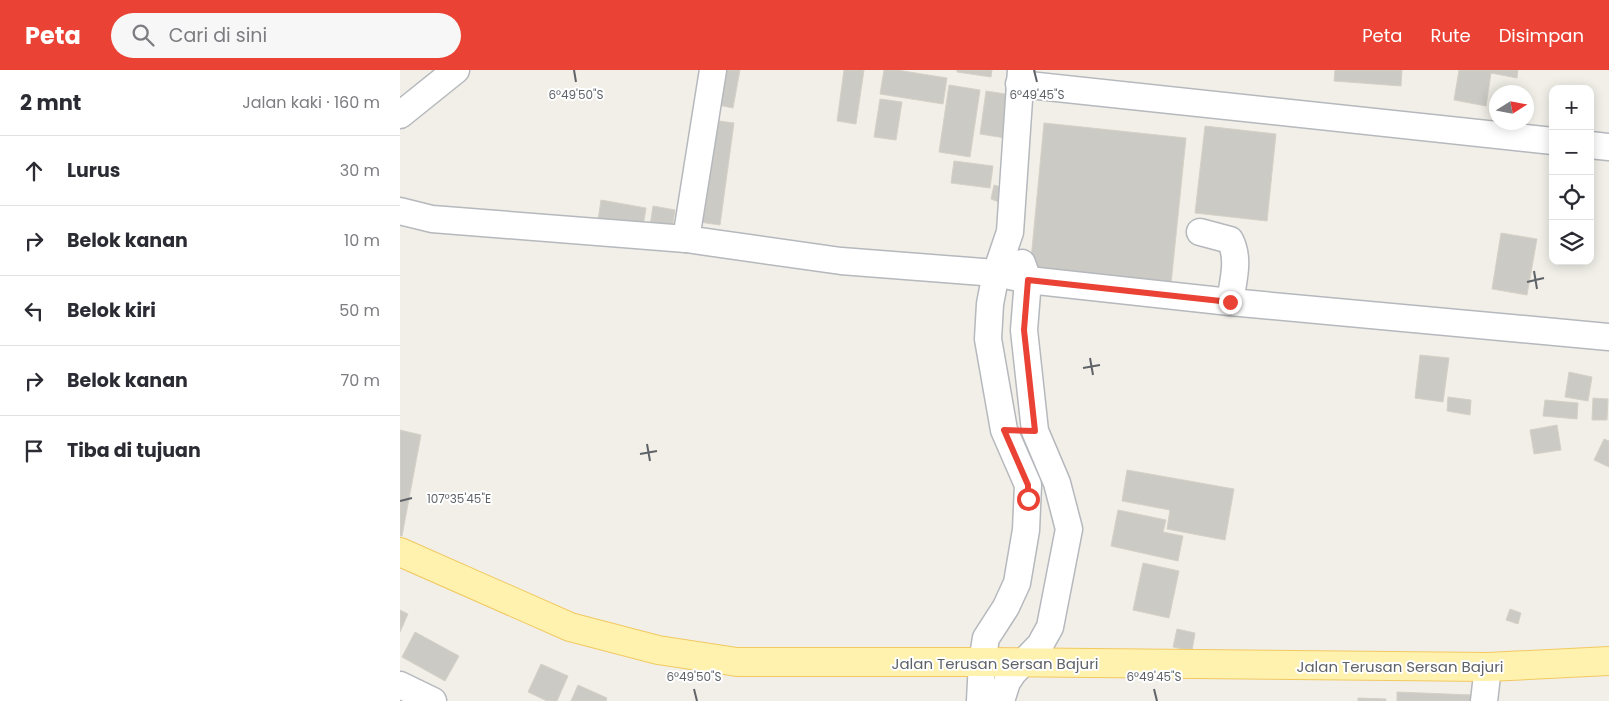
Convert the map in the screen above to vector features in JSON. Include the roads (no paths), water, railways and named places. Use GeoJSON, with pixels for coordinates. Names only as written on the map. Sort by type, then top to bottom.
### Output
{"type":"FeatureCollection","features":[{"type":"Feature","properties":{"kind":"main road","name":"Jalan Terusan Sersan Bajuri"},"geometry":{"type":"LineString","coordinates":[[400,552],[570,627],[658,650],[738,662],[982,662],[1488,668],[1609,661]]}},
{"type":"Feature","properties":{"kind":"lane"},"geometry":{"type":"LineString","coordinates":[[400,115],[456,70]]}},
{"type":"Feature","properties":{"kind":"lane"},"geometry":{"type":"LineString","coordinates":[[686,239],[713,70]]}},
{"type":"Feature","properties":{"kind":"lane"},"geometry":{"type":"LineString","coordinates":[[980,701],[982,662],[986,638],[1012,594],[1020,572],[1026,530],[1028,485],[1004,430],[988,339],[990,304],[996,272],[1010,232],[1020,77],[1549,141]]}},
{"type":"Feature","properties":{"kind":"lane"},"geometry":{"type":"LineString","coordinates":[[1594,145],[1609,147]]}},
{"type":"Feature","properties":{"kind":"lane"},"geometry":{"type":"LineString","coordinates":[[400,212],[432,219],[686,239],[841,261],[996,272],[1028,280],[1230,302],[1609,337]]}},
{"type":"Feature","properties":{"kind":"lane"},"geometry":{"type":"LineString","coordinates":[[1001,701],[1007,682],[1040,645],[1050,627],[1068,529],[1057,484],[1035,431],[1024,330],[1028,280],[1010,232]]}},
{"type":"Feature","properties":{"kind":"lane"},"geometry":{"type":"LineString","coordinates":[[1200,232],[1230,240],[1234,249],[1236,259],[1230,302]]}},
{"type":"Feature","properties":{"kind":"lane"},"geometry":{"type":"LineString","coordinates":[[1004,430],[1035,431]]}},
{"type":"Feature","properties":{"kind":"lane"},"geometry":{"type":"LineString","coordinates":[[1012,594],[1054,604]]}},
{"type":"Feature","properties":{"kind":"lane"},"geometry":{"type":"LineString","coordinates":[[1484,701],[1488,668]]}},
{"type":"Feature","properties":{"kind":"lane"},"geometry":{"type":"LineString","coordinates":[[400,685],[433,701]]}}]}
